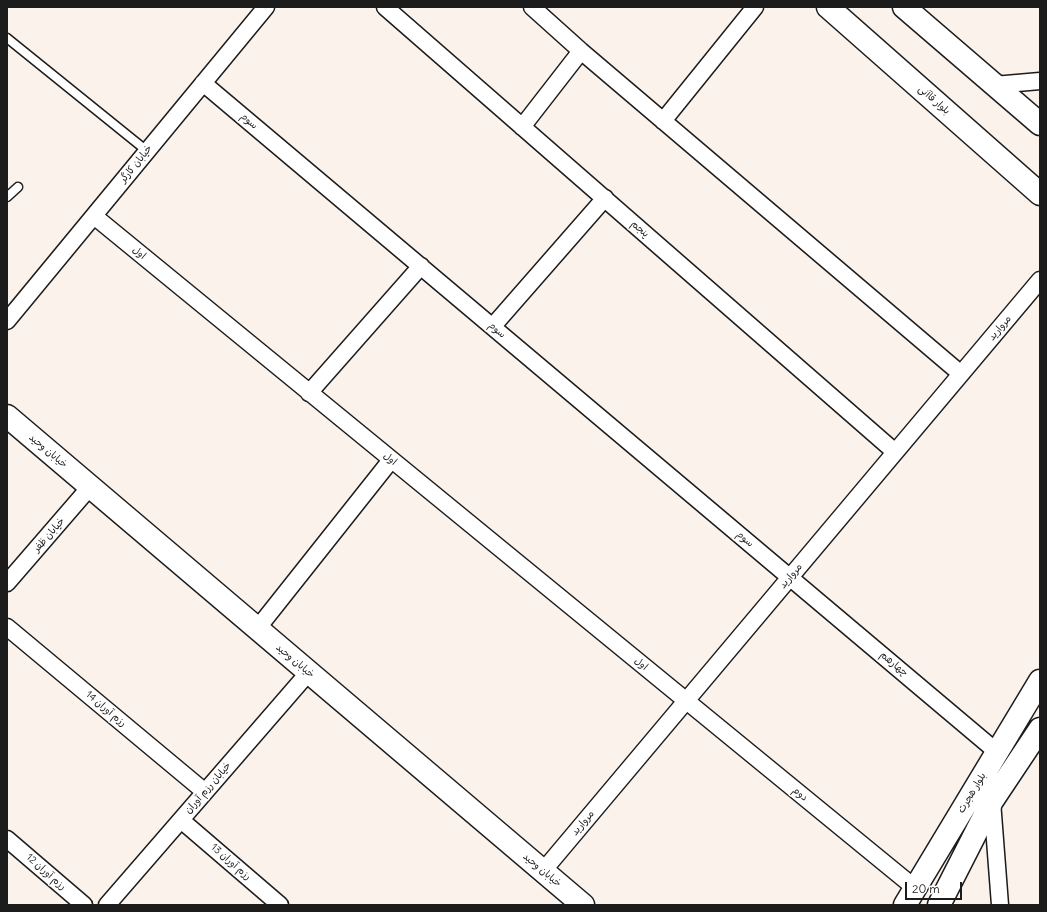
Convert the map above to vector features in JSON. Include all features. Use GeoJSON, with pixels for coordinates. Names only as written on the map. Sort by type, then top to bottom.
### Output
{"type":"FeatureCollection","features":[{"type":"Feature","properties":{"kind":"main road","name":"بلوار قاآنی"},"geometry":{"type":"LineString","coordinates":[[828,7],[1040,194]]}},
{"type":"Feature","properties":{"kind":"main road"},"geometry":{"type":"LineString","coordinates":[[904,7],[1040,124]]}},
{"type":"Feature","properties":{"kind":"main road","name":"خیابان وحید"},"geometry":{"type":"LineString","coordinates":[[7,416],[583,905]]}},
{"type":"Feature","properties":{"kind":"main road","name":"بلوار هجرت"},"geometry":{"type":"LineString","coordinates":[[910,896],[1040,681]]}},
{"type":"Feature","properties":{"kind":"main road"},"geometry":{"type":"LineString","coordinates":[[939,905],[992,801],[1040,729]]}},
{"type":"Feature","properties":{"kind":"street","name":"خیابان کارگر"},"geometry":{"type":"LineString","coordinates":[[7,321],[266,7]]}},
{"type":"Feature","properties":{"kind":"street","name":"پنجم"},"geometry":{"type":"LineString","coordinates":[[385,7],[895,452]]}},
{"type":"Feature","properties":{"kind":"street"},"geometry":{"type":"LineString","coordinates":[[532,7],[581,51],[961,374]]}},
{"type":"Feature","properties":{"kind":"street"},"geometry":{"type":"LineString","coordinates":[[663,121],[755,7]]}},
{"type":"Feature","properties":{"kind":"street"},"geometry":{"type":"LineString","coordinates":[[522,127],[581,51]]}},
{"type":"Feature","properties":{"kind":"street"},"geometry":{"type":"LineString","coordinates":[[994,85],[1040,81]]}},
{"type":"Feature","properties":{"kind":"street","name":"سوم"},"geometry":{"type":"LineString","coordinates":[[204,83],[790,577]]}},
{"type":"Feature","properties":{"kind":"street"},"geometry":{"type":"LineString","coordinates":[[493,326],[605,198]]}},
{"type":"Feature","properties":{"kind":"street","name":"اول"},"geometry":{"type":"LineString","coordinates":[[94,216],[686,701]]}},
{"type":"Feature","properties":{"kind":"street"},"geometry":{"type":"LineString","coordinates":[[310,393],[421,266]]}},
{"type":"Feature","properties":{"kind":"street","name":"مروارید"},"geometry":{"type":"LineString","coordinates":[[543,871],[1040,280]]}},
{"type":"Feature","properties":{"kind":"street"},"geometry":{"type":"LineString","coordinates":[[257,629],[391,460]]}},
{"type":"Feature","properties":{"kind":"street","name":"خیابان ظفر"},"geometry":{"type":"LineString","coordinates":[[7,583],[90,487]]}},
{"type":"Feature","properties":{"kind":"street","name":"چهارهم"},"geometry":{"type":"LineString","coordinates":[[790,577],[997,752]]}},
{"type":"Feature","properties":{"kind":"street","name":"رزم آوران 14"},"geometry":{"type":"LineString","coordinates":[[7,627],[205,792]]}},
{"type":"Feature","properties":{"kind":"street","name":"خیابان رزم آوران"},"geometry":{"type":"LineString","coordinates":[[107,905],[309,672]]}},
{"type":"Feature","properties":{"kind":"street","name":"دوم"},"geometry":{"type":"LineString","coordinates":[[686,701],[910,896]]}},
{"type":"Feature","properties":{"kind":"street"},"geometry":{"type":"LineString","coordinates":[[992,801],[1000,905]]}},
{"type":"Feature","properties":{"kind":"street","name":"رزم آوران 13"},"geometry":{"type":"LineString","coordinates":[[181,820],[280,905]]}},
{"type":"Feature","properties":{"kind":"street","name":"رزم آوران 12"},"geometry":{"type":"LineString","coordinates":[[7,839],[84,905]]}},
{"type":"Feature","properties":{"kind":"lane"},"geometry":{"type":"LineString","coordinates":[[7,38],[147,151]]}},
{"type":"Feature","properties":{"kind":"lane"},"geometry":{"type":"LineString","coordinates":[[7,197],[18,187]]}}]}
